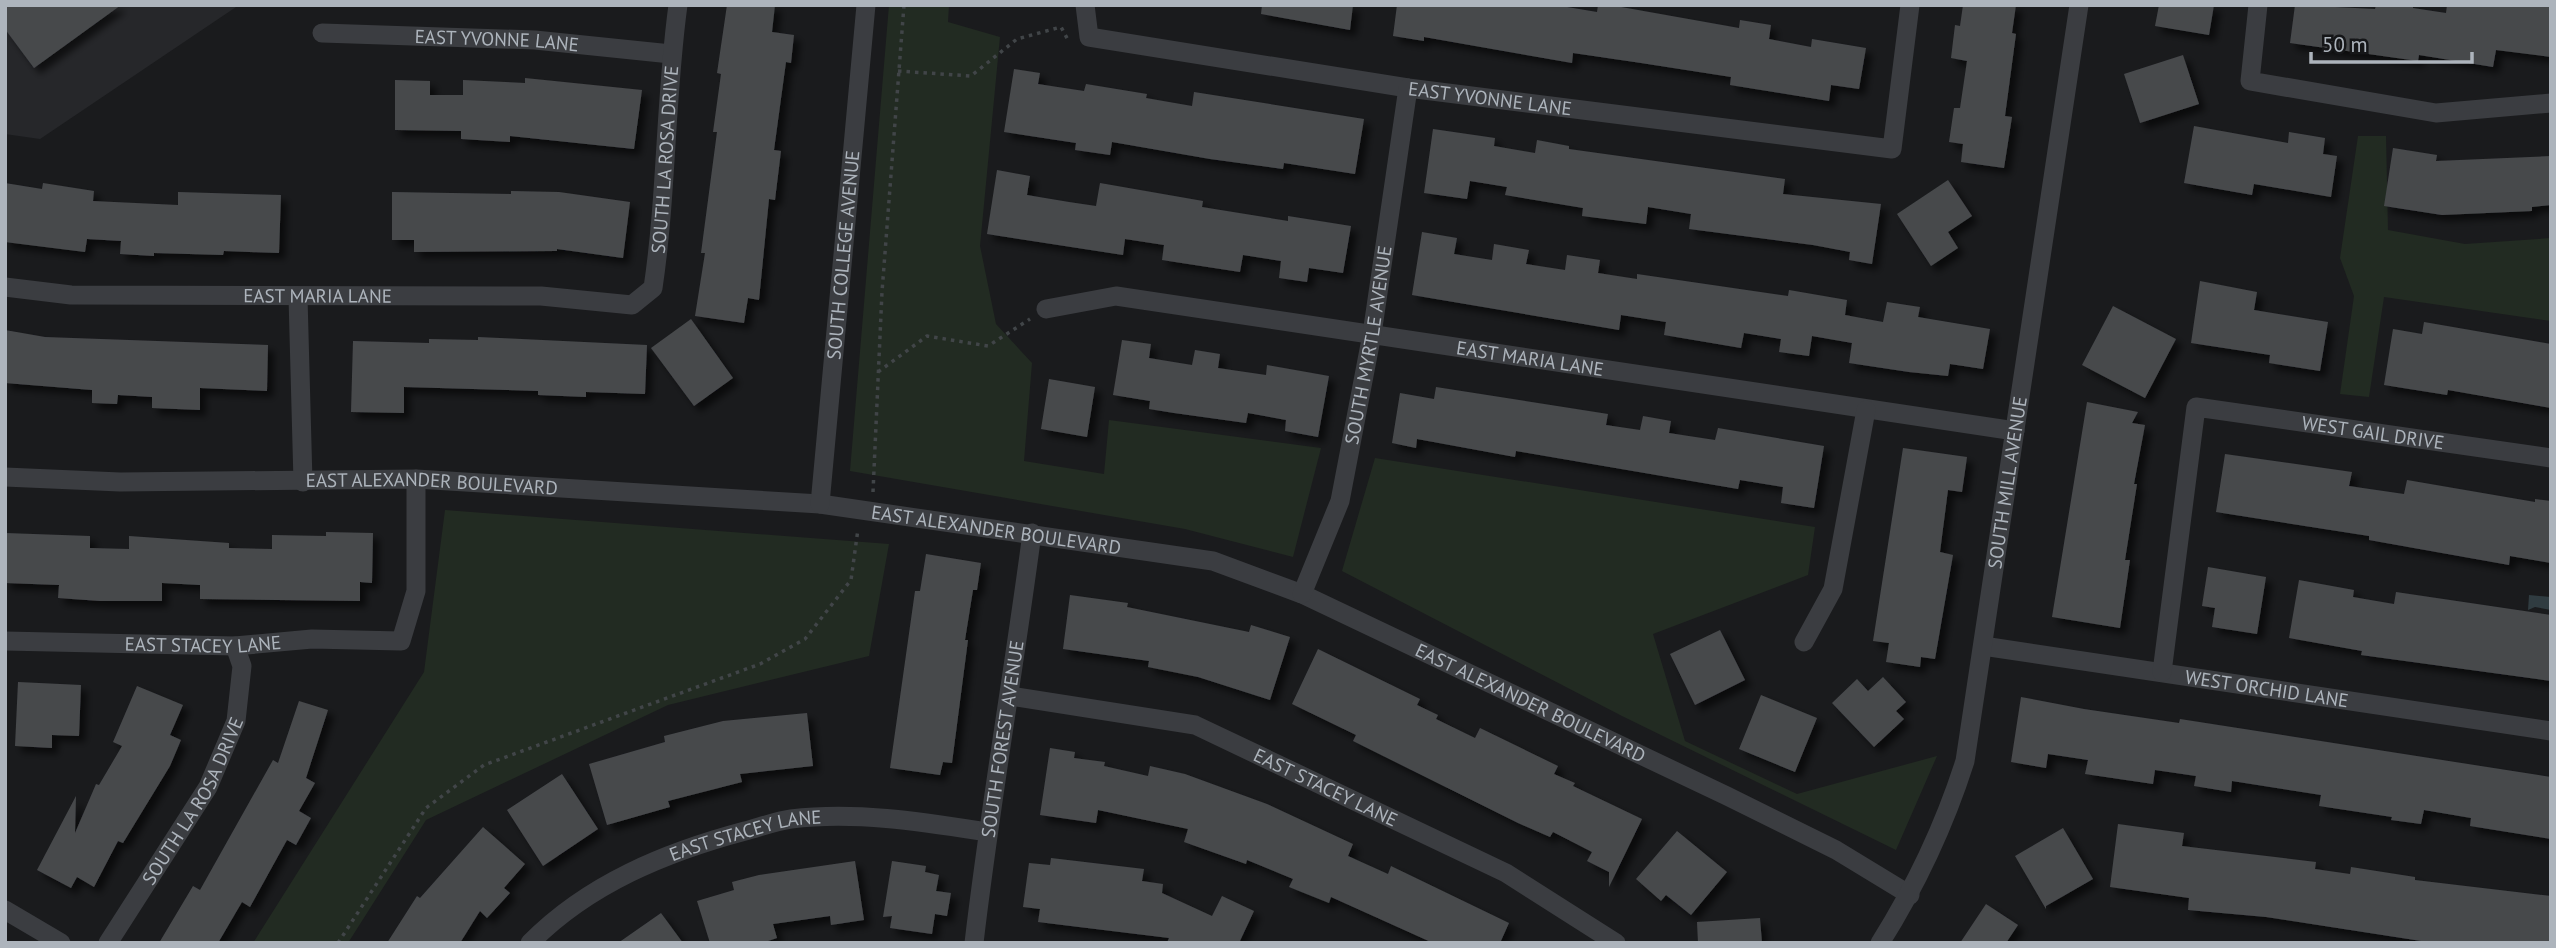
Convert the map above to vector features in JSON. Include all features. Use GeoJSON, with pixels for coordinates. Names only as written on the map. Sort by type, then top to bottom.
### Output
{"type":"FeatureCollection","features":[{"type":"Feature","properties":{"kind":"street","name":"SOUTH LA ROSA DRIVE"},"geometry":{"type":"LineString","coordinates":[[632,305],[653,288],[662,230],[671,54],[678,5]]}},
{"type":"Feature","properties":{"kind":"street","name":"SOUTH COLLEGE AVENUE"},"geometry":{"type":"LineString","coordinates":[[820,504],[866,5]]}},
{"type":"Feature","properties":{"kind":"street"},"geometry":{"type":"LineString","coordinates":[[1085,5],[1089,37]]}},
{"type":"Feature","properties":{"kind":"street","name":"EAST YVONNE LANE"},"geometry":{"type":"LineString","coordinates":[[1089,37],[1408,88],[1892,149],[1910,5]]}},
{"type":"Feature","properties":{"kind":"street","name":"SOUTH MILL AVENUE"},"geometry":{"type":"LineString","coordinates":[[1880,943],[1910,895],[1949,811],[1965,761],[2079,5]]}},
{"type":"Feature","properties":{"kind":"street"},"geometry":{"type":"LineString","coordinates":[[2258,5],[2250,80],[2436,113],[2551,103]]}},
{"type":"Feature","properties":{"kind":"street","name":"EAST YVONNE LANE"},"geometry":{"type":"LineString","coordinates":[[322,33],[535,40],[671,54]]}},
{"type":"Feature","properties":{"kind":"street","name":"SOUTH MYRTLE AVENUE"},"geometry":{"type":"LineString","coordinates":[[1302,593],[1340,500],[1372,334],[1408,88]]}},
{"type":"Feature","properties":{"kind":"street","name":"EAST MARIA LANE"},"geometry":{"type":"LineString","coordinates":[[5,288],[71,295],[541,296],[632,305]]}},
{"type":"Feature","properties":{"kind":"street","name":"EAST MARIA LANE"},"geometry":{"type":"LineString","coordinates":[[1046,309],[1116,296],[2015,431]]}},
{"type":"Feature","properties":{"kind":"street"},"geometry":{"type":"LineString","coordinates":[[298,297],[303,482]]}},
{"type":"Feature","properties":{"kind":"street","name":"WEST GAIL DRIVE"},"geometry":{"type":"LineString","coordinates":[[2162,672],[2196,407],[2551,458]]}},
{"type":"Feature","properties":{"kind":"street"},"geometry":{"type":"LineString","coordinates":[[1804,642],[1833,589],[1866,410]]}},
{"type":"Feature","properties":{"kind":"street","name":"EAST ALEXANDER BOULEVARD"},"geometry":{"type":"LineString","coordinates":[[5,477],[120,482],[416,479],[820,504],[1213,561],[1302,593],[1836,850],[1910,895]]}},
{"type":"Feature","properties":{"kind":"street","name":"EAST STACEY LANE"},"geometry":{"type":"LineString","coordinates":[[5,641],[235,646],[312,639],[401,641],[416,591],[416,479]]}},
{"type":"Feature","properties":{"kind":"street","name":"SOUTH FOREST AVENUE"},"geometry":{"type":"LineString","coordinates":[[974,943],[987,832],[1011,696],[1032,533]]}},
{"type":"Feature","properties":{"kind":"street","name":"SOUTH LA ROSA DRIVE"},"geometry":{"type":"LineString","coordinates":[[108,943],[208,787],[236,721],[242,666],[235,646]]}},
{"type":"Feature","properties":{"kind":"street","name":"WEST ORCHID LANE"},"geometry":{"type":"LineString","coordinates":[[1983,646],[2551,731]]}},
{"type":"Feature","properties":{"kind":"street","name":"EAST STACEY LANE"},"geometry":{"type":"LineString","coordinates":[[1011,696],[1195,725],[1506,873],[1616,943]]}},
{"type":"Feature","properties":{"kind":"street","name":"EAST STACEY LANE"},"geometry":{"type":"LineString","coordinates":[[530,943],[546,926],[631,869],[703,842],[791,819],[898,818],[987,832]]}},
{"type":"Feature","properties":{"kind":"street"},"geometry":{"type":"LineString","coordinates":[[5,910],[61,943]]}},
{"type":"Feature","properties":{"kind":"path"},"geometry":{"type":"LineString","coordinates":[[338,943],[426,808],[484,765],[760,664],[805,639],[850,580],[866,511],[904,5]]}},
{"type":"Feature","properties":{"kind":"path"},"geometry":{"type":"LineString","coordinates":[[898,71],[971,76],[1017,39],[1061,27],[1069,43],[1089,37]]}},
{"type":"Feature","properties":{"kind":"path"},"geometry":{"type":"LineString","coordinates":[[878,372],[927,336],[988,346],[1046,309]]}},
{"type":"Feature","properties":{"kind":"shaded area"},"geometry":{"type":"Polygon","coordinates":[[[5,5],[239,5],[40,139],[5,134],[5,5]]]}},
{"type":"Feature","properties":{"kind":"shaded area"},"geometry":{"type":"Polygon","coordinates":[[[889,5],[949,5],[948,22],[1000,37],[980,246],[996,324],[1032,363],[1024,461],[1104,474],[1109,420],[1321,448],[1293,557],[1185,529],[850,471],[889,5]]]}},
{"type":"Feature","properties":{"kind":"shaded area"},"geometry":{"type":"Polygon","coordinates":[[[2358,136],[2386,136],[2388,230],[2465,244],[2551,238],[2551,321],[2384,297],[2369,397],[2340,394],[2354,296],[2340,258],[2358,136]]]}},
{"type":"Feature","properties":{"kind":"shaded area"},"geometry":{"type":"Polygon","coordinates":[[[1375,458],[1815,527],[1808,575],[1653,634],[1685,741],[1797,794],[1937,756],[1896,850],[1622,716],[1342,571],[1375,458]]]}},
{"type":"Feature","properties":{"kind":"shaded area"},"geometry":{"type":"Polygon","coordinates":[[[445,510],[889,544],[869,656],[668,705],[426,820],[348,943],[253,943],[424,672],[445,510]]]}},
{"type":"Feature","properties":{"kind":"shaded area"},"geometry":{"type":"Polygon","coordinates":[[[2529,595],[2551,597],[2551,610],[2535,607],[2528,610],[2529,595]]]}},
{"type":"Feature","properties":{"kind":"building"},"geometry":{"type":"Polygon","coordinates":[[[5,5],[121,5],[34,68],[5,29],[5,5]]]}},
{"type":"Feature","properties":{"kind":"building"},"geometry":{"type":"Polygon","coordinates":[[[727,5],[775,5],[772,32],[794,35],[791,63],[786,62],[774,150],[781,151],[775,200],[769,199],[759,300],[748,298],[744,323],[695,316],[705,253],[701,253],[717,132],[713,132],[721,74],[717,73],[727,5]]]}},
{"type":"Feature","properties":{"kind":"building"},"geometry":{"type":"Polygon","coordinates":[[[1262,5],[1353,5],[1350,30],[1261,14],[1262,5]]]}},
{"type":"Feature","properties":{"kind":"building"},"geometry":{"type":"Polygon","coordinates":[[[1397,5],[1555,5],[1597,12],[1598,5],[1610,5],[1739,28],[1740,20],[1771,25],[1769,39],[1811,47],[1812,39],[1866,48],[1859,89],[1831,85],[1829,101],[1730,85],[1731,77],[1641,63],[1573,53],[1572,63],[1424,37],[1424,41],[1393,36],[1397,5]]]}},
{"type":"Feature","properties":{"kind":"building"},"geometry":{"type":"Polygon","coordinates":[[[1963,5],[2016,5],[2012,33],[2016,34],[2005,116],[2012,117],[2004,168],[1961,162],[1963,144],[1949,142],[1954,108],[1960,108],[1967,61],[1951,58],[1955,25],[1960,26],[1963,5]]]}},
{"type":"Feature","properties":{"kind":"building"},"geometry":{"type":"Polygon","coordinates":[[[2159,5],[2214,5],[2209,35],[2155,26],[2159,5]]]}},
{"type":"Feature","properties":{"kind":"building"},"geometry":{"type":"Polygon","coordinates":[[[2295,5],[2375,9],[2376,5],[2413,5],[2413,8],[2446,13],[2447,5],[2551,5],[2551,57],[2496,50],[2493,67],[2419,55],[2418,61],[2290,43],[2295,5]]]}},
{"type":"Feature","properties":{"kind":"building"},"geometry":{"type":"Polygon","coordinates":[[[2183,55],[2199,104],[2140,123],[2124,74],[2183,55]]]}},
{"type":"Feature","properties":{"kind":"building"},"geometry":{"type":"Polygon","coordinates":[[[1014,69],[1040,73],[1038,84],[1084,91],[1086,84],[1147,94],[1146,98],[1192,106],[1194,92],[1364,119],[1355,174],[1284,163],[1283,169],[1112,142],[1110,155],[1075,150],[1076,143],[1004,132],[1014,69]]]}},
{"type":"Feature","properties":{"kind":"building"},"geometry":{"type":"Polygon","coordinates":[[[525,78],[642,90],[634,149],[510,136],[510,142],[461,139],[461,131],[395,130],[395,80],[430,81],[430,95],[463,95],[463,80],[525,83],[525,78]]]}},
{"type":"Feature","properties":{"kind":"building"},"geometry":{"type":"Polygon","coordinates":[[[2194,126],[2288,143],[2289,132],[2325,138],[2323,154],[2337,156],[2331,197],[2254,184],[2252,195],[2184,183],[2194,126]]]}},
{"type":"Feature","properties":{"kind":"building"},"geometry":{"type":"Polygon","coordinates":[[[1433,129],[1495,138],[1494,146],[1535,153],[1537,140],[1569,146],[1569,149],[1785,179],[1783,194],[1881,204],[1872,264],[1849,260],[1850,252],[1689,229],[1691,214],[1648,207],[1646,224],[1582,216],[1583,208],[1505,195],[1507,187],[1470,181],[1467,199],[1424,193],[1433,129]]]}},
{"type":"Feature","properties":{"kind":"building"},"geometry":{"type":"Polygon","coordinates":[[[2393,148],[2437,155],[2436,161],[2551,156],[2551,205],[2532,207],[2532,211],[2442,215],[2384,206],[2393,148]]]}},
{"type":"Feature","properties":{"kind":"building"},"geometry":{"type":"Polygon","coordinates":[[[997,170],[1030,176],[1027,195],[1069,202],[1096,206],[1100,183],[1203,201],[1202,207],[1288,221],[1288,216],[1351,226],[1343,273],[1309,268],[1307,282],[1279,278],[1281,261],[1243,255],[1240,272],[1162,260],[1164,245],[1125,239],[1123,255],[987,234],[997,170]]]}},
{"type":"Feature","properties":{"kind":"building"},"geometry":{"type":"Polygon","coordinates":[[[1948,180],[1972,216],[1948,232],[1958,248],[1931,266],[1897,214],[1948,180]]]}},
{"type":"Feature","properties":{"kind":"building"},"geometry":{"type":"Polygon","coordinates":[[[5,183],[42,189],[43,183],[94,191],[93,201],[178,205],[178,192],[281,195],[279,253],[224,251],[223,255],[154,253],[154,256],[120,254],[121,241],[87,239],[85,252],[5,242],[5,183]]]}},
{"type":"Feature","properties":{"kind":"building"},"geometry":{"type":"Polygon","coordinates":[[[511,191],[559,192],[630,202],[623,258],[557,249],[414,252],[414,240],[392,240],[392,192],[511,194],[511,191]]]}},
{"type":"Feature","properties":{"kind":"building"},"geometry":{"type":"Polygon","coordinates":[[[1422,232],[1457,238],[1454,254],[1492,260],[1494,244],[1529,250],[1526,264],[1565,270],[1567,255],[1600,260],[1598,273],[1637,279],[1637,274],[1788,296],[1789,290],[1847,300],[1845,315],[1883,322],[1887,302],[1920,307],[1918,317],[1990,329],[1983,369],[1950,364],[1948,376],[1909,372],[1849,363],[1852,343],[1812,336],[1809,356],[1779,352],[1781,339],[1744,333],[1741,348],[1664,335],[1666,322],[1621,315],[1619,330],[1412,295],[1422,232]]]}},
{"type":"Feature","properties":{"kind":"building"},"geometry":{"type":"Polygon","coordinates":[[[2200,281],[2257,292],[2254,310],[2328,322],[2320,371],[2269,363],[2270,355],[2191,343],[2200,281]]]}},
{"type":"Feature","properties":{"kind":"building"},"geometry":{"type":"Polygon","coordinates":[[[2113,306],[2176,339],[2145,398],[2082,365],[2113,306]]]}},
{"type":"Feature","properties":{"kind":"building"},"geometry":{"type":"Polygon","coordinates":[[[691,319],[733,378],[694,406],[651,348],[691,319]]]}},
{"type":"Feature","properties":{"kind":"building"},"geometry":{"type":"Polygon","coordinates":[[[2424,322],[2551,344],[2551,408],[2448,390],[2447,395],[2384,385],[2393,329],[2422,334],[2424,322]]]}},
{"type":"Feature","properties":{"kind":"building"},"geometry":{"type":"Polygon","coordinates":[[[5,330],[45,337],[268,345],[267,391],[200,388],[200,410],[152,408],[152,397],[118,395],[117,404],[92,403],[92,390],[5,383],[5,330]]]}},
{"type":"Feature","properties":{"kind":"building"},"geometry":{"type":"Polygon","coordinates":[[[478,337],[647,345],[645,394],[586,392],[586,397],[538,395],[538,391],[404,387],[404,413],[351,412],[353,341],[429,343],[429,339],[478,340],[478,337]]]}},
{"type":"Feature","properties":{"kind":"building"},"geometry":{"type":"Polygon","coordinates":[[[1122,340],[1151,344],[1149,358],[1192,365],[1195,350],[1220,354],[1218,368],[1266,375],[1267,365],[1329,376],[1318,437],[1285,431],[1286,420],[1248,413],[1246,423],[1174,413],[1149,409],[1150,401],[1113,395],[1122,340]]]}},
{"type":"Feature","properties":{"kind":"building"},"geometry":{"type":"Polygon","coordinates":[[[1049,379],[1095,387],[1087,437],[1041,429],[1049,379]]]}},
{"type":"Feature","properties":{"kind":"building"},"geometry":{"type":"Polygon","coordinates":[[[1436,387],[1608,414],[1606,425],[1640,430],[1643,416],[1671,421],[1669,433],[1715,440],[1718,428],[1824,446],[1814,508],[1781,503],[1783,487],[1740,480],[1738,489],[1516,451],[1515,457],[1417,439],[1416,448],[1392,443],[1400,393],[1434,399],[1436,387]]]}},
{"type":"Feature","properties":{"kind":"building"},"geometry":{"type":"Polygon","coordinates":[[[2087,402],[2138,412],[2132,423],[2145,425],[2134,484],[2137,484],[2125,560],[2130,560],[2120,628],[2052,617],[2087,402]]]}},
{"type":"Feature","properties":{"kind":"building"},"geometry":{"type":"Polygon","coordinates":[[[1903,448],[1967,457],[1962,492],[1948,490],[1940,552],[1953,555],[1935,659],[1921,657],[1920,667],[1886,662],[1889,643],[1873,641],[1903,448]]]}},
{"type":"Feature","properties":{"kind":"building"},"geometry":{"type":"Polygon","coordinates":[[[2225,454],[2352,472],[2349,486],[2404,494],[2407,480],[2535,502],[2535,499],[2551,501],[2551,563],[2510,556],[2509,565],[2369,540],[2369,536],[2216,512],[2225,454]]]}},
{"type":"Feature","properties":{"kind":"building"},"geometry":{"type":"Polygon","coordinates":[[[326,532],[373,533],[372,583],[360,582],[360,601],[200,599],[200,585],[162,583],[162,601],[100,601],[58,598],[59,585],[5,583],[5,533],[90,536],[90,548],[129,549],[129,536],[229,543],[229,548],[272,549],[272,535],[326,536],[326,532]]]}},
{"type":"Feature","properties":{"kind":"building"},"geometry":{"type":"Polygon","coordinates":[[[926,554],[981,563],[977,590],[973,590],[965,640],[968,640],[952,763],[943,762],[940,775],[890,768],[915,591],[920,591],[926,554]]]}},
{"type":"Feature","properties":{"kind":"building"},"geometry":{"type":"Polygon","coordinates":[[[2208,567],[2266,577],[2257,634],[2212,627],[2215,608],[2202,606],[2208,567]]]}},
{"type":"Feature","properties":{"kind":"building"},"geometry":{"type":"Polygon","coordinates":[[[2299,580],[2354,590],[2353,597],[2394,604],[2396,592],[2551,615],[2551,681],[2361,655],[2362,651],[2289,638],[2299,580]]]}},
{"type":"Feature","properties":{"kind":"building"},"geometry":{"type":"Polygon","coordinates":[[[1070,595],[1128,603],[1127,607],[1249,632],[1251,625],[1290,637],[1270,700],[1198,677],[1148,667],[1149,661],[1063,649],[1070,595]]]}},
{"type":"Feature","properties":{"kind":"building"},"geometry":{"type":"Polygon","coordinates":[[[1720,630],[1745,680],[1695,705],[1670,654],[1720,630]]]}},
{"type":"Feature","properties":{"kind":"building"},"geometry":{"type":"Polygon","coordinates":[[[1318,649],[1420,699],[1417,705],[1438,715],[1436,719],[1475,738],[1480,728],[1558,766],[1554,774],[1575,783],[1573,786],[1642,819],[1609,887],[1609,872],[1587,861],[1592,852],[1553,832],[1550,837],[1518,823],[1353,741],[1356,735],[1292,704],[1318,649]]]}},
{"type":"Feature","properties":{"kind":"building"},"geometry":{"type":"Polygon","coordinates":[[[1883,677],[1906,702],[1896,711],[1904,719],[1874,747],[1832,703],[1857,679],[1868,691],[1883,677]]]}},
{"type":"Feature","properties":{"kind":"building"},"geometry":{"type":"Polygon","coordinates":[[[18,682],[81,685],[79,736],[52,735],[52,748],[15,746],[18,682]]]}},
{"type":"Feature","properties":{"kind":"building"},"geometry":{"type":"Polygon","coordinates":[[[137,686],[183,705],[170,735],[181,740],[170,766],[123,843],[118,841],[94,887],[77,877],[71,888],[37,870],[76,796],[75,833],[96,784],[99,785],[122,746],[113,742],[137,686]]]}},
{"type":"Feature","properties":{"kind":"building"},"geometry":{"type":"Polygon","coordinates":[[[1761,695],[1817,718],[1795,772],[1739,749],[1761,695]]]}},
{"type":"Feature","properties":{"kind":"building"},"geometry":{"type":"Polygon","coordinates":[[[2021,697],[2084,709],[2179,723],[2180,719],[2551,777],[2551,839],[2470,826],[2471,818],[2424,810],[2421,824],[2391,820],[2392,817],[2319,806],[2321,795],[2232,781],[2231,792],[2194,786],[2196,776],[2155,770],[2153,784],[2085,774],[2088,760],[2048,754],[2046,768],[2011,762],[2021,697]]]}},
{"type":"Feature","properties":{"kind":"building"},"geometry":{"type":"Polygon","coordinates":[[[299,701],[328,710],[306,778],[315,783],[299,811],[311,818],[296,845],[287,840],[250,907],[242,902],[218,943],[159,943],[193,886],[200,890],[273,760],[278,763],[299,701]]]}},
{"type":"Feature","properties":{"kind":"building"},"geometry":{"type":"Polygon","coordinates":[[[807,713],[813,766],[740,774],[742,782],[668,801],[670,807],[607,825],[589,764],[665,742],[664,736],[723,721],[807,713]]]}},
{"type":"Feature","properties":{"kind":"building"},"geometry":{"type":"Polygon","coordinates":[[[1050,748],[1075,752],[1074,758],[1105,762],[1104,766],[1148,776],[1150,766],[1185,774],[1267,804],[1353,844],[1348,856],[1388,874],[1391,866],[1509,923],[1500,943],[1433,943],[1331,897],[1329,903],[1289,887],[1293,879],[1247,860],[1246,864],[1184,842],[1188,829],[1098,810],[1096,823],[1040,815],[1050,748]]]}},
{"type":"Feature","properties":{"kind":"building"},"geometry":{"type":"Polygon","coordinates":[[[562,774],[598,829],[543,866],[507,810],[562,774]]]}},
{"type":"Feature","properties":{"kind":"building"},"geometry":{"type":"Polygon","coordinates":[[[2118,824],[2184,833],[2182,846],[2316,862],[2315,869],[2350,874],[2351,867],[2415,877],[2415,880],[2551,896],[2551,943],[2434,943],[2266,917],[2188,910],[2189,898],[2110,887],[2118,824]]]}},
{"type":"Feature","properties":{"kind":"building"},"geometry":{"type":"Polygon","coordinates":[[[483,827],[525,864],[504,888],[510,893],[487,918],[480,911],[460,943],[387,943],[417,896],[420,898],[483,827]]]}},
{"type":"Feature","properties":{"kind":"building"},"geometry":{"type":"Polygon","coordinates":[[[2063,828],[2093,879],[2046,906],[2046,909],[2015,856],[2063,828]]]}},
{"type":"Feature","properties":{"kind":"building"},"geometry":{"type":"Polygon","coordinates":[[[1677,831],[1727,872],[1691,915],[1666,895],[1661,901],[1636,879],[1677,831]]]}},
{"type":"Feature","properties":{"kind":"building"},"geometry":{"type":"Polygon","coordinates":[[[1051,858],[1144,869],[1142,881],[1163,884],[1162,893],[1212,916],[1222,896],[1254,911],[1239,943],[1167,943],[1169,938],[1038,922],[1040,909],[1023,907],[1029,863],[1050,865],[1051,858]]]}},
{"type":"Feature","properties":{"kind":"building"},"geometry":{"type":"Polygon","coordinates":[[[855,861],[864,920],[831,925],[830,916],[773,924],[777,938],[762,943],[710,943],[697,901],[734,890],[732,882],[759,875],[855,861]]]}},
{"type":"Feature","properties":{"kind":"building"},"geometry":{"type":"Polygon","coordinates":[[[892,861],[926,866],[925,872],[939,875],[936,891],[951,893],[947,916],[935,914],[932,934],[890,928],[892,916],[883,917],[892,861]]]}},
{"type":"Feature","properties":{"kind":"building"},"geometry":{"type":"Polygon","coordinates":[[[1986,904],[2018,925],[2006,943],[1960,943],[1986,904]]]}},
{"type":"Feature","properties":{"kind":"building"},"geometry":{"type":"Polygon","coordinates":[[[661,913],[683,943],[618,943],[661,913]]]}},
{"type":"Feature","properties":{"kind":"building"},"geometry":{"type":"Polygon","coordinates":[[[1760,918],[1762,943],[1698,943],[1697,922],[1760,918]]]}}]}
